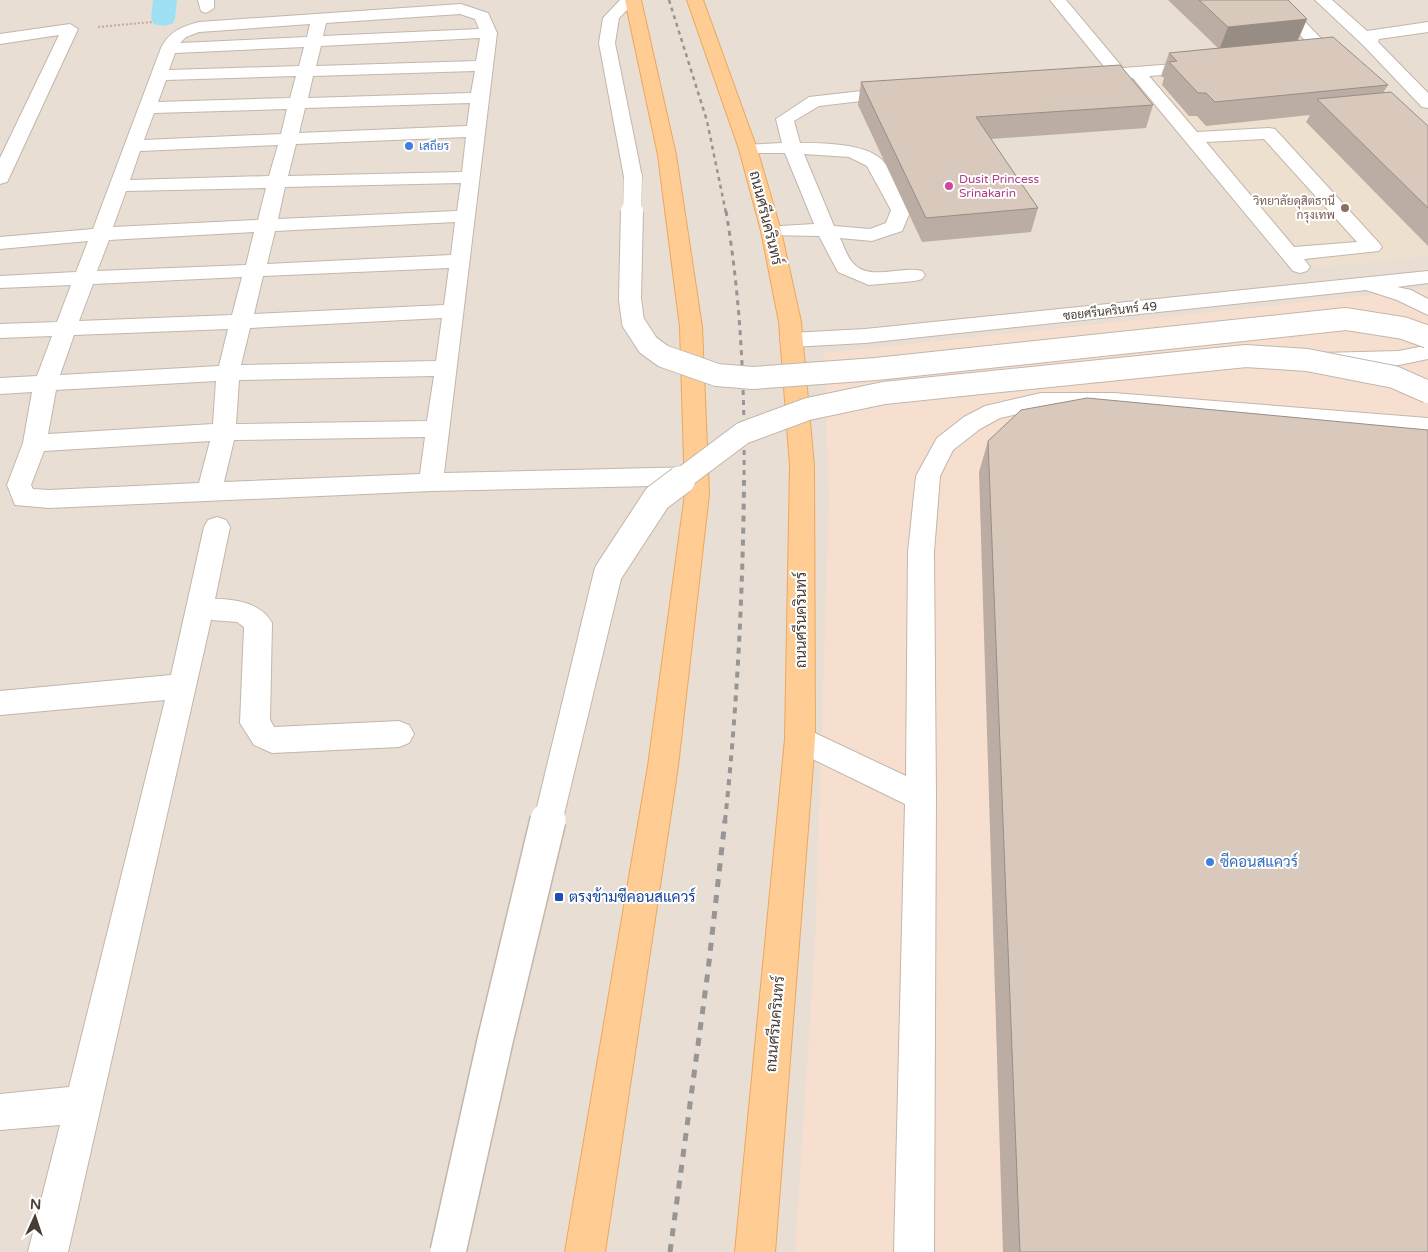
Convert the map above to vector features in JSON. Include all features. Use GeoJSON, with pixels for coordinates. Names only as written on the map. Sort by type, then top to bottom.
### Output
{"type":"FeatureCollection","features":[{"type":"Feature","properties":{"kind":"main road"},"geometry":{"type":"LineString","coordinates":[[586,1252],[663,766],[697,494],[691,327],[667,155],[631,0]]}},
{"type":"Feature","properties":{"kind":"main road","name":"ถนนศรีนครินทร์"},"geometry":{"type":"LineString","coordinates":[[696,0],[748,149],[771,231],[790,322],[802,466],[800,739],[755,1252]]}},
{"type":"Feature","properties":{"kind":"street"},"geometry":{"type":"LineString","coordinates":[[631,0],[612,14],[608,26],[607,44],[633,177],[630,299],[632,322],[648,345],[677,363],[718,375],[754,378],[876,369],[1099,347],[1346,318],[1403,328],[1428,337]]}},
{"type":"Feature","properties":{"kind":"street"},"geometry":{"type":"LineString","coordinates":[[1058,0],[1119,74]]}},
{"type":"Feature","properties":{"kind":"street"},"geometry":{"type":"LineString","coordinates":[[1275,0],[1329,56],[1301,58]]}},
{"type":"Feature","properties":{"kind":"street"},"geometry":{"type":"LineString","coordinates":[[1324,0],[1426,98]]}},
{"type":"Feature","properties":{"kind":"street"},"geometry":{"type":"LineString","coordinates":[[431,482],[471,177],[479,98],[489,33],[482,16],[461,9],[320,17],[198,27],[183,31],[174,37],[169,48],[45,385],[35,443],[19,485],[24,498],[48,499],[210,490],[431,482],[696,476]]}},
{"type":"Feature","properties":{"kind":"street"},"geometry":{"type":"LineString","coordinates":[[210,490],[224,432],[228,374],[320,17]]}},
{"type":"Feature","properties":{"kind":"street"},"geometry":{"type":"LineString","coordinates":[[1370,43],[1372,35],[1428,27]]}},
{"type":"Feature","properties":{"kind":"street"},"geometry":{"type":"LineString","coordinates":[[0,39],[70,29],[0,178]]}},
{"type":"Feature","properties":{"kind":"street"},"geometry":{"type":"LineString","coordinates":[[169,48],[489,33]]}},
{"type":"Feature","properties":{"kind":"street"},"geometry":{"type":"LineString","coordinates":[[159,75],[485,66]]}},
{"type":"Feature","properties":{"kind":"street"},"geometry":{"type":"LineString","coordinates":[[1075,77],[1214,66]]}},
{"type":"Feature","properties":{"kind":"street"},"geometry":{"type":"LineString","coordinates":[[1137,72],[1319,289]]}},
{"type":"Feature","properties":{"kind":"street"},"geometry":{"type":"LineString","coordinates":[[915,275],[869,279],[844,268],[792,148],[785,119],[815,101],[919,90]]}},
{"type":"Feature","properties":{"kind":"street"},"geometry":{"type":"LineString","coordinates":[[147,108],[297,106],[479,98]]}},
{"type":"Feature","properties":{"kind":"street"},"geometry":{"type":"LineString","coordinates":[[133,146],[289,137],[475,131]]}},
{"type":"Feature","properties":{"kind":"street"},"geometry":{"type":"LineString","coordinates":[[1191,138],[1270,133],[1372,247],[1289,254]]}},
{"type":"Feature","properties":{"kind":"street"},"geometry":{"type":"LineString","coordinates":[[748,149],[792,148],[841,151],[865,156],[874,163],[901,210],[895,227],[872,235],[805,230],[771,231]]}},
{"type":"Feature","properties":{"kind":"street"},"geometry":{"type":"LineString","coordinates":[[118,186],[471,177]]}},
{"type":"Feature","properties":{"kind":"street"},"geometry":{"type":"LineString","coordinates":[[0,243],[100,234],[266,224],[466,216]]}},
{"type":"Feature","properties":{"kind":"street"},"geometry":{"type":"LineString","coordinates":[[0,282],[459,261]]}},
{"type":"Feature","properties":{"kind":"street","name":"ซอยศรีนครินทร์ 49"},"geometry":{"type":"LineString","coordinates":[[791,340],[865,336],[1428,277]]}},
{"type":"Feature","properties":{"kind":"street"},"geometry":{"type":"LineString","coordinates":[[1364,284],[1404,295],[1428,308]]}},
{"type":"Feature","properties":{"kind":"street"},"geometry":{"type":"LineString","coordinates":[[0,330],[241,322],[453,311]]}},
{"type":"Feature","properties":{"kind":"street"},"geometry":{"type":"LineString","coordinates":[[448,1252],[495,1041],[608,572],[657,498],[743,434],[808,409],[884,393],[1246,356],[1307,360],[1399,358],[1428,352]]}},
{"type":"Feature","properties":{"kind":"street"},"geometry":{"type":"LineString","coordinates":[[1307,360],[1394,377],[1428,392]]}},
{"type":"Feature","properties":{"kind":"street"},"geometry":{"type":"LineString","coordinates":[[0,386],[228,374],[445,368]]}},
{"type":"Feature","properties":{"kind":"street"},"geometry":{"type":"LineString","coordinates":[[914,1252],[921,795],[921,552],[928,476],[945,444],[972,423],[993,412],[1016,405],[1077,400],[1114,401],[1428,426]]}},
{"type":"Feature","properties":{"kind":"street"},"geometry":{"type":"LineString","coordinates":[[35,443],[224,432],[438,429]]}},
{"type":"Feature","properties":{"kind":"street"},"geometry":{"type":"LineString","coordinates":[[48,1252],[183,686],[217,527]]}},
{"type":"Feature","properties":{"kind":"street"},"geometry":{"type":"LineString","coordinates":[[200,608],[250,614],[258,623],[255,723],[264,736],[272,740],[400,734]]}},
{"type":"Feature","properties":{"kind":"street"},"geometry":{"type":"LineString","coordinates":[[0,704],[183,686]]}},
{"type":"Feature","properties":{"kind":"street"},"geometry":{"type":"LineString","coordinates":[[800,739],[900,788],[921,795]]}},
{"type":"Feature","properties":{"kind":"street"},"geometry":{"type":"LineString","coordinates":[[0,1112],[83,1104]]}},
{"type":"Feature","properties":{"kind":"shaded area"},"geometry":{"type":"Polygon","coordinates":[[[0,0],[1428,0],[1428,1252],[0,1252],[0,0]]]}},
{"type":"Feature","properties":{"kind":"shaded area","name":"วิทยาลัยดุสิตธานี กรุงเทพ"},"geometry":{"type":"Polygon","coordinates":[[[1323,60],[1428,160],[1428,256],[1316,268],[1145,76],[1323,60]]]}},
{"type":"Feature","properties":{"kind":"shaded area","name":"ซีคอนสแควร์"},"geometry":{"type":"Polygon","coordinates":[[[1428,289],[1428,1252],[795,1252],[815,945],[829,501],[824,353],[1428,289]]]}},
{"type":"Feature","properties":{"kind":"building"},"geometry":{"type":"Polygon","coordinates":[[[1199,0],[1288,0],[1307,19],[1228,27],[1199,0]]]}},
{"type":"Feature","properties":{"kind":"building"},"geometry":{"type":"Polygon","coordinates":[[[1333,37],[1388,85],[1215,102],[1206,93],[1198,93],[1169,62],[1177,61],[1169,53],[1333,37]]]}},
{"type":"Feature","properties":{"kind":"building","name":"Dusit Princess Srinakarin"},"geometry":{"type":"Polygon","coordinates":[[[1120,65],[1153,105],[976,117],[1038,208],[926,218],[861,82],[1120,65]]]}},
{"type":"Feature","properties":{"kind":"building"},"geometry":{"type":"Polygon","coordinates":[[[1391,92],[1428,126],[1428,208],[1317,99],[1391,92]]]}},
{"type":"Feature","properties":{"kind":"building","name":"ซีคอนสแควร์"},"geometry":{"type":"Polygon","coordinates":[[[1087,398],[1428,430],[1428,1252],[1020,1252],[988,441],[1021,410],[1087,398]]]}},
{"type":"Feature","properties":{"kind":"waterway"},"geometry":{"type":"LineString","coordinates":[[163,19],[165,0]]}},
{"type":"Feature","properties":{"kind":"railway"},"geometry":{"type":"LineString","coordinates":[[669,0],[707,121],[726,213]]}},
{"type":"Feature","properties":{"kind":"railway"},"geometry":{"type":"LineString","coordinates":[[726,211],[739,312],[744,413],[744,480]]}},
{"type":"Feature","properties":{"kind":"railway"},"geometry":{"type":"LineString","coordinates":[[725,821],[739,651],[744,480]]}},
{"type":"Feature","properties":{"kind":"railway"},"geometry":{"type":"LineString","coordinates":[[670,1252],[708,971],[725,820]]}},
{"type":"Feature","properties":{"kind":"place","name":"เสถียร"},"geometry":{"type":"Point","coordinates":[409,146]}},
{"type":"Feature","properties":{"kind":"place","name":"Dusit Princess Srinakarin"},"geometry":{"type":"Point","coordinates":[949,186]}},
{"type":"Feature","properties":{"kind":"place","name":"วิทยาลัยดุสิตธานี กรุงเทพ"},"geometry":{"type":"Point","coordinates":[1345,208]}},
{"type":"Feature","properties":{"kind":"place","name":"ซีคอนสแควร์"},"geometry":{"type":"Point","coordinates":[1210,862]}},
{"type":"Feature","properties":{"kind":"place","name":"ตรงข้ามซีคอนสแควร์"},"geometry":{"type":"Point","coordinates":[559,897]}}]}
